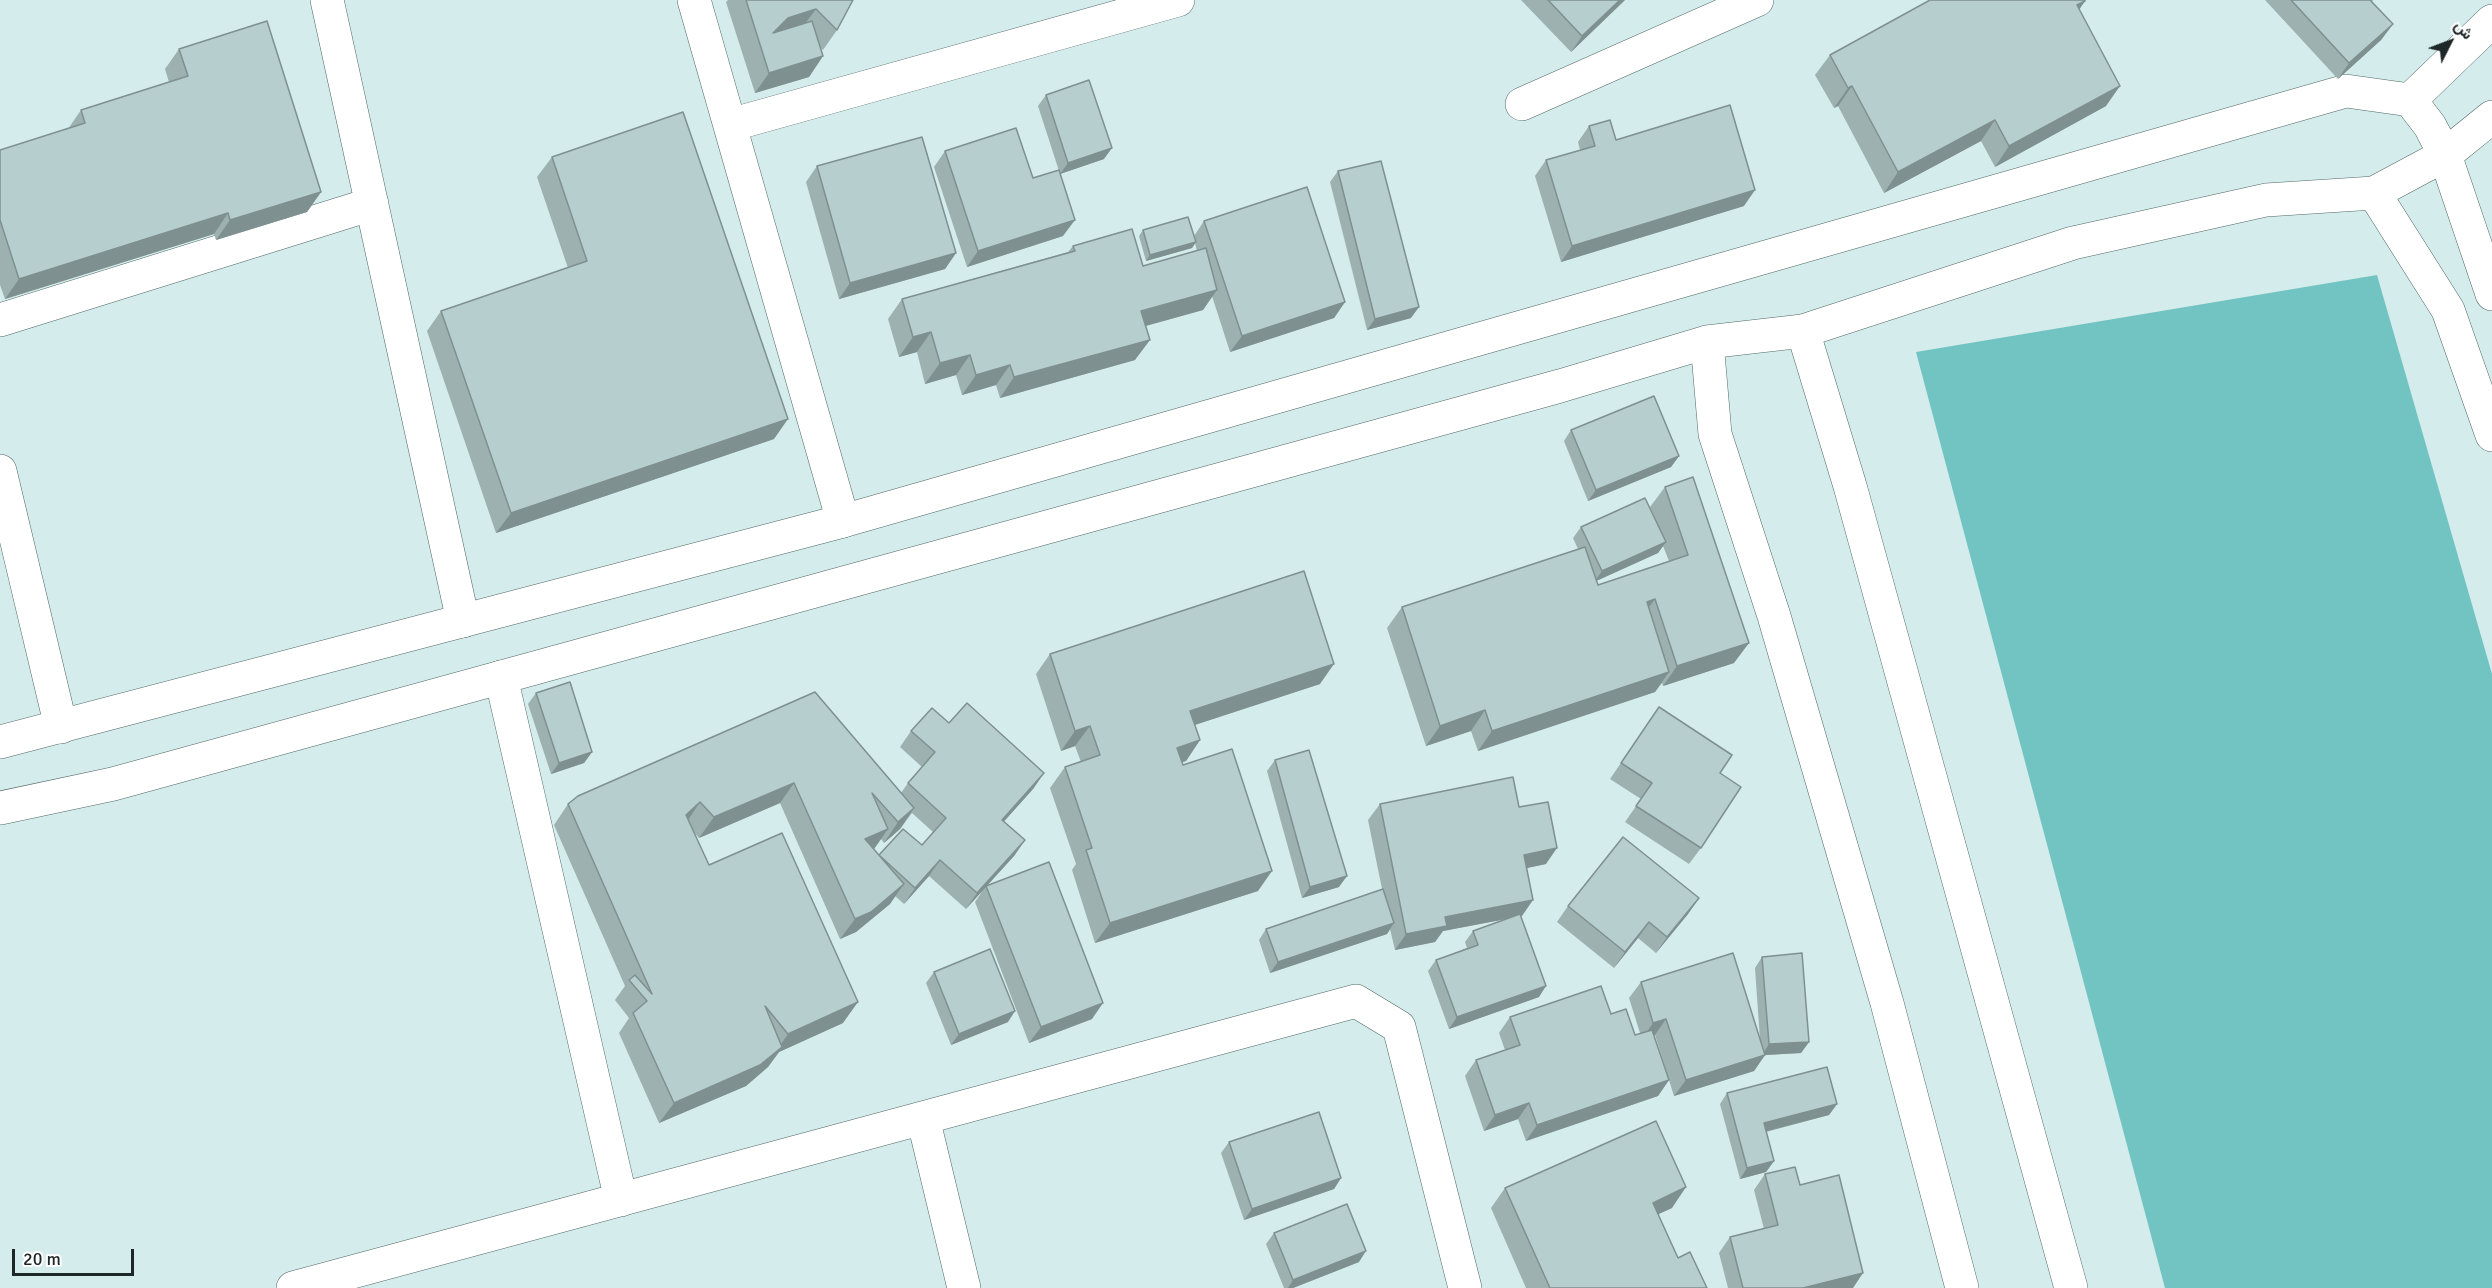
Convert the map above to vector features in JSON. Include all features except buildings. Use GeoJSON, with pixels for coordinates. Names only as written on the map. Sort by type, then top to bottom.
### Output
{"type":"FeatureCollection","features":[{"type":"Feature","properties":{"kind":"street"},"geometry":{"type":"LineString","coordinates":[[327,0],[463,621]]}},
{"type":"Feature","properties":{"kind":"street"},"geometry":{"type":"LineString","coordinates":[[694,0],[843,521]]}},
{"type":"Feature","properties":{"kind":"street"},"geometry":{"type":"LineString","coordinates":[[1522,104],[1757,0]]}},
{"type":"Feature","properties":{"kind":"street"},"geometry":{"type":"LineString","coordinates":[[730,125],[1158,2]]}},
{"type":"Feature","properties":{"kind":"street"},"geometry":{"type":"LineString","coordinates":[[2410,100],[2492,21]]}},
{"type":"Feature","properties":{"kind":"street"},"geometry":{"type":"LineString","coordinates":[[0,742],[843,521],[2346,91],[2410,100],[2430,126],[2445,155],[2492,294]]}},
{"type":"Feature","properties":{"kind":"street"},"geometry":{"type":"LineString","coordinates":[[0,808],[113,784],[1537,392],[1707,342],[1803,331],[2073,243],[2266,200],[2374,193],[2445,155],[2492,117]]}},
{"type":"Feature","properties":{"kind":"street"},"geometry":{"type":"LineString","coordinates":[[2374,193],[2448,310],[2492,435]]}},
{"type":"Feature","properties":{"kind":"street"},"geometry":{"type":"LineString","coordinates":[[0,320],[372,204]]}},
{"type":"Feature","properties":{"kind":"street"},"geometry":{"type":"LineString","coordinates":[[1803,331],[1850,486],[2071,1288]]}},
{"type":"Feature","properties":{"kind":"street"},"geometry":{"type":"LineString","coordinates":[[1707,342],[1715,434],[1774,616],[1867,934],[1962,1288]]}},
{"type":"Feature","properties":{"kind":"street"},"geometry":{"type":"LineString","coordinates":[[0,471],[61,727]]}},
{"type":"Feature","properties":{"kind":"street"},"geometry":{"type":"LineString","coordinates":[[501,677],[621,1200]]}},
{"type":"Feature","properties":{"kind":"street"},"geometry":{"type":"LineString","coordinates":[[293,1288],[1356,1001],[1399,1027],[1465,1288]]}},
{"type":"Feature","properties":{"kind":"street"},"geometry":{"type":"LineString","coordinates":[[923,1118],[964,1288]]}},
{"type":"Feature","properties":{"kind":"shaded area"},"geometry":{"type":"Polygon","coordinates":[[[2377,275],[2492,674],[2492,1288],[2165,1288],[1916,352],[2377,275]]]}}]}
